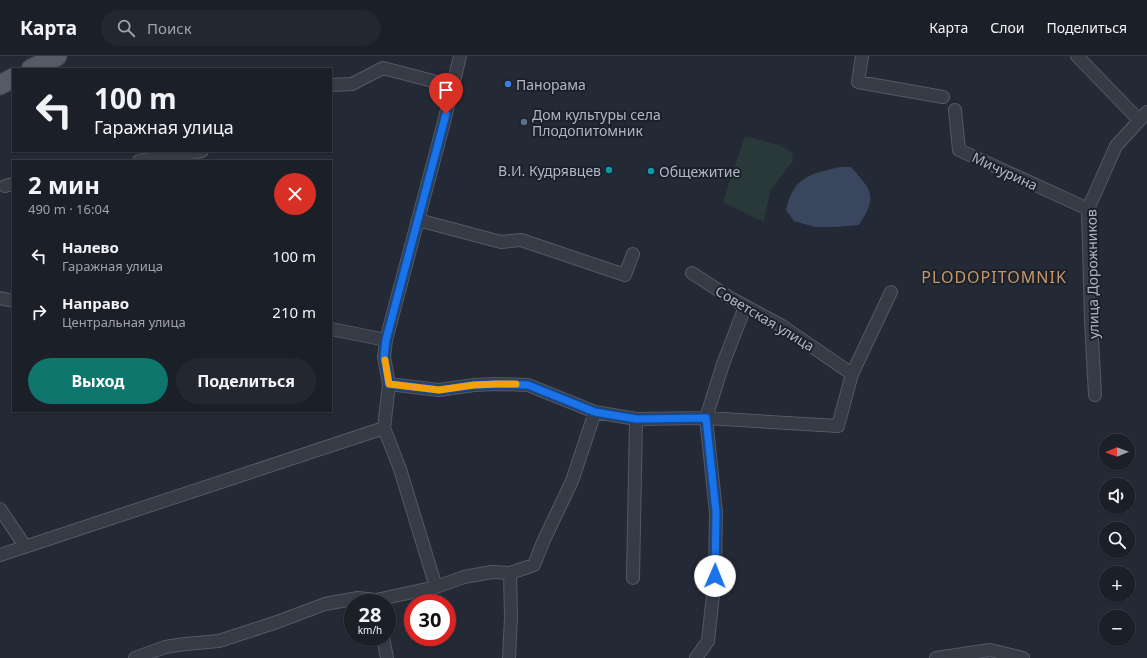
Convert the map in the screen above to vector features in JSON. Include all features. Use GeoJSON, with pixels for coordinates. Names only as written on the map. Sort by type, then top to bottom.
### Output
{"type":"FeatureCollection","features":[{"type":"Feature","properties":{"kind":"main road"},"geometry":{"type":"LineString","coordinates":[[33,68],[57,56]]}},
{"type":"Feature","properties":{"kind":"main road"},"geometry":{"type":"LineString","coordinates":[[0,85],[12,79]]}},
{"type":"Feature","properties":{"kind":"street"},"geometry":{"type":"LineString","coordinates":[[436,587],[400,469],[384,428],[389,384],[384,357],[386,340],[460,56]]}},
{"type":"Feature","properties":{"kind":"street"},"geometry":{"type":"LineString","coordinates":[[862,56],[858,82],[943,97]]}},
{"type":"Feature","properties":{"kind":"street","name":"улица Дорожников"},"geometry":{"type":"LineString","coordinates":[[1077,56],[1143,116],[1116,146],[1088,209],[1091,321],[1096,394]]}},
{"type":"Feature","properties":{"kind":"street"},"geometry":{"type":"LineString","coordinates":[[332,85],[352,84],[383,68],[452,86]]}},
{"type":"Feature","properties":{"kind":"street","name":"Мичурина"},"geometry":{"type":"LineString","coordinates":[[955,110],[959,150],[1088,209]]}},
{"type":"Feature","properties":{"kind":"street"},"geometry":{"type":"LineString","coordinates":[[145,160],[196,152]]}},
{"type":"Feature","properties":{"kind":"street"},"geometry":{"type":"LineString","coordinates":[[418,220],[501,242],[521,240],[625,275],[633,254]]}},
{"type":"Feature","properties":{"kind":"street","name":"Советская улица"},"geometry":{"type":"LineString","coordinates":[[692,273],[745,307],[782,326],[852,374]]}},
{"type":"Feature","properties":{"kind":"street"},"geometry":{"type":"LineString","coordinates":[[389,384],[439,390],[489,384],[528,385],[595,412],[636,419],[706,418],[838,426],[852,374],[891,292]]}},
{"type":"Feature","properties":{"kind":"street"},"geometry":{"type":"LineString","coordinates":[[0,298],[12,301]]}},
{"type":"Feature","properties":{"kind":"street"},"geometry":{"type":"LineString","coordinates":[[696,658],[708,641],[715,576],[716,512],[706,418],[723,364],[745,307]]}},
{"type":"Feature","properties":{"kind":"street"},"geometry":{"type":"LineString","coordinates":[[332,329],[386,340]]}},
{"type":"Feature","properties":{"kind":"street"},"geometry":{"type":"LineString","coordinates":[[396,597],[436,587],[464,577],[492,572],[510,573],[534,565],[543,542],[572,482],[595,412]]}},
{"type":"Feature","properties":{"kind":"street"},"geometry":{"type":"LineString","coordinates":[[633,578],[636,419]]}},
{"type":"Feature","properties":{"kind":"street"},"geometry":{"type":"LineString","coordinates":[[0,555],[384,428]]}},
{"type":"Feature","properties":{"kind":"street"},"geometry":{"type":"LineString","coordinates":[[0,509],[25,546]]}},
{"type":"Feature","properties":{"kind":"street"},"geometry":{"type":"LineString","coordinates":[[509,658],[511,617],[510,573]]}},
{"type":"Feature","properties":{"kind":"street"},"geometry":{"type":"LineString","coordinates":[[135,658],[165,647],[219,641],[325,604],[344,601]]}},
{"type":"Feature","properties":{"kind":"street"},"geometry":{"type":"LineString","coordinates":[[385,646],[387,658]]}},
{"type":"Feature","properties":{"kind":"street"},"geometry":{"type":"LineString","coordinates":[[936,658],[990,650],[1023,658]]}},
{"type":"Feature","properties":{"kind":"shaded area"},"geometry":{"type":"Polygon","coordinates":[[[745,136],[779,145],[792,153],[793,161],[770,191],[764,222],[723,202],[745,136]]]}},
{"type":"Feature","properties":{"kind":"water"},"geometry":{"type":"Polygon","coordinates":[[[840,167],[851,167],[864,182],[870,194],[869,207],[859,225],[815,227],[794,221],[786,210],[789,199],[799,183],[812,175],[840,167]]]}},
{"type":"Feature","properties":{"kind":"slow traffic"},"geometry":{"type":"LineString","coordinates":[[385,360],[389,384],[439,390],[474,385],[516,384]]}},
{"type":"Feature","properties":{"kind":"place","name":"Панорама"},"geometry":{"type":"Point","coordinates":[508,84]}},
{"type":"Feature","properties":{"kind":"place","name":"Дом культуры села Плодопитомник"},"geometry":{"type":"Point","coordinates":[524,122]}},
{"type":"Feature","properties":{"kind":"place","name":"В.И. Кудрявцев"},"geometry":{"type":"Point","coordinates":[609,170]}},
{"type":"Feature","properties":{"kind":"place","name":"Общежитие"},"geometry":{"type":"Point","coordinates":[651,171]}},
{"type":"Feature","properties":{"kind":"district","name":"PLODOPITOMNIK"},"geometry":{"type":"Point","coordinates":[994,277]}},
{"type":"Feature","properties":{"kind":"route"},"geometry":{"type":"LineString","coordinates":[[446,114],[386,340],[384,357],[389,384],[439,390],[474,385],[528,385],[595,412],[636,419],[706,418],[716,512],[715,576]]}}]}
